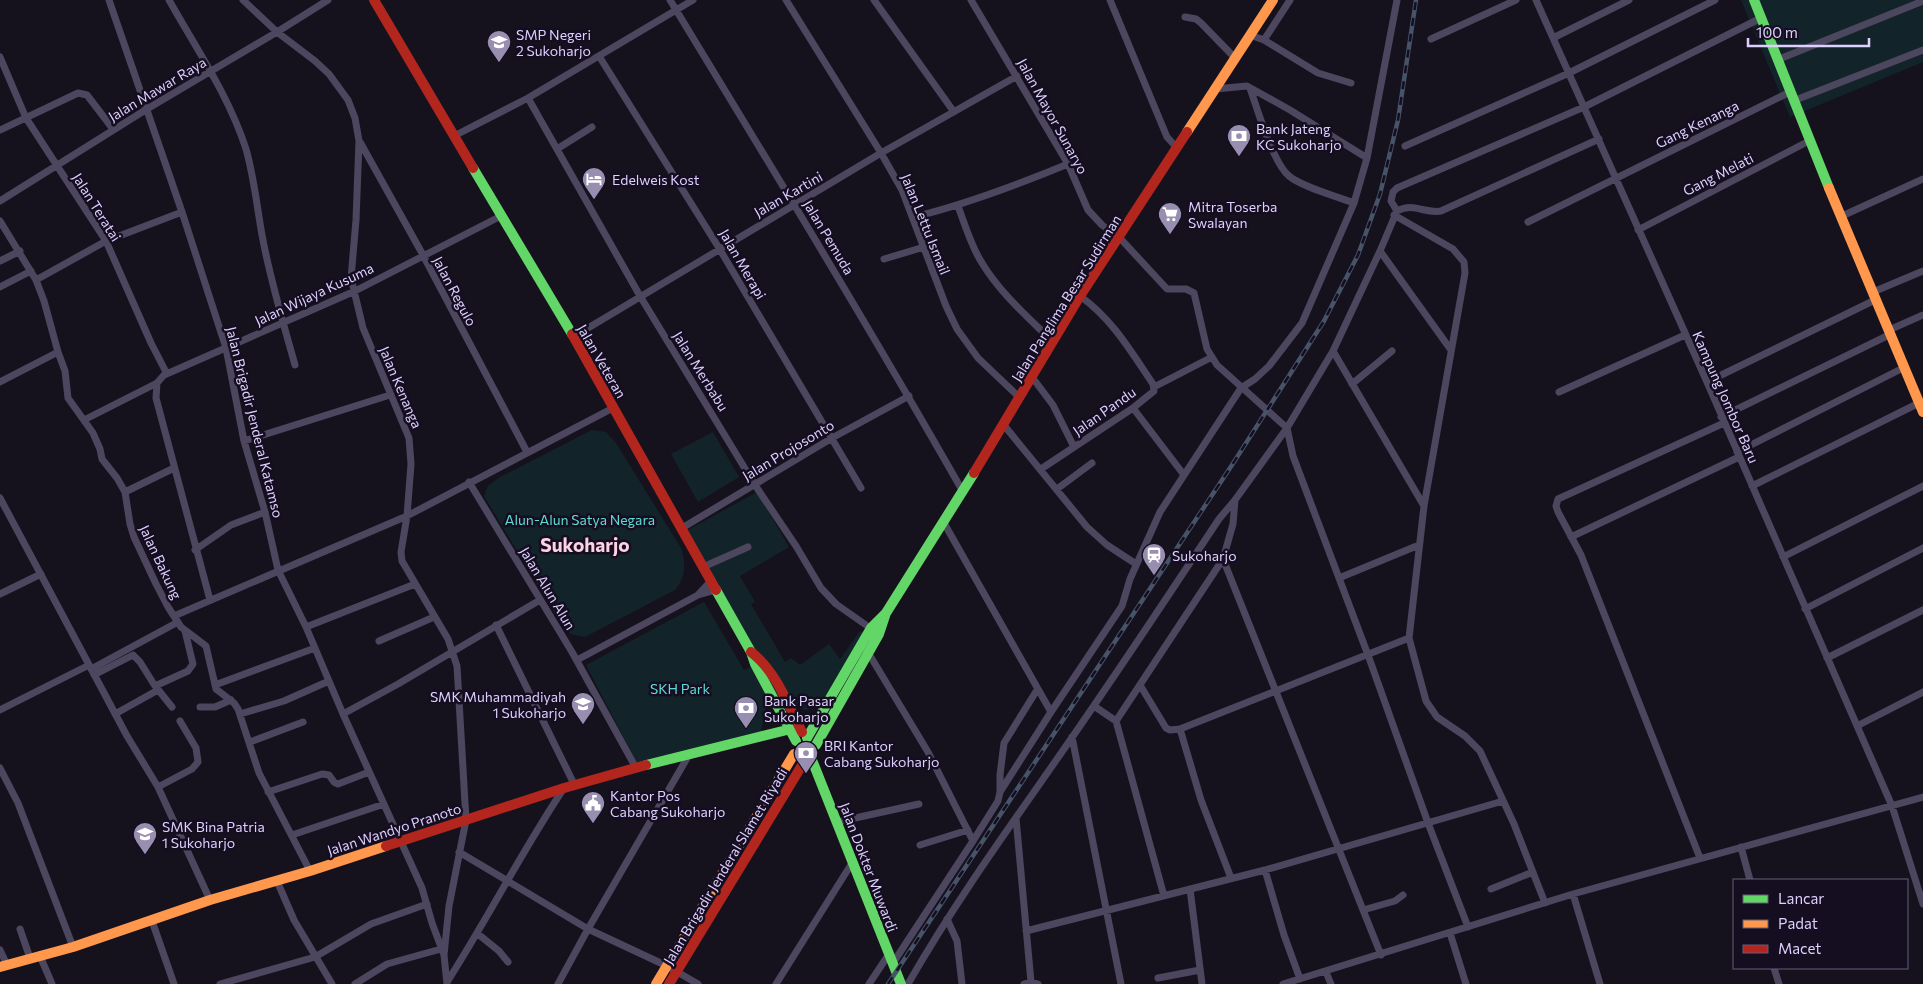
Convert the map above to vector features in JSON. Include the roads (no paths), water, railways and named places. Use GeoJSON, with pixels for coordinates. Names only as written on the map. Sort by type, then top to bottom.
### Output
{"type":"FeatureCollection","features":[{"type":"Feature","properties":{"kind":"main road","name":"Jalan Veteran"},"geometry":{"type":"LineString","coordinates":[[374,0],[573,337],[751,652],[752,659],[803,739]]}},
{"type":"Feature","properties":{"kind":"main road"},"geometry":{"type":"LineString","coordinates":[[1754,0],[1809,141],[1921,407]]}},
{"type":"Feature","properties":{"kind":"main road","name":"Jalan Panglima Besar Sudirman"},"geometry":{"type":"LineString","coordinates":[[816,745],[868,653],[875,631],[944,523],[962,490],[1020,398],[1080,296],[1250,35],[1267,3]]}},
{"type":"Feature","properties":{"kind":"main road","name":"Jalan Panglima Besar Sudirman"},"geometry":{"type":"LineString","coordinates":[[803,739],[862,643],[875,631]]}},
{"type":"Feature","properties":{"kind":"main road","name":"Jalan Wandyo Pranoto"},"geometry":{"type":"LineString","coordinates":[[4,966],[73,947],[210,900],[310,871],[564,788],[690,753],[795,728]]}},
{"type":"Feature","properties":{"kind":"main road"},"geometry":{"type":"LineString","coordinates":[[803,739],[813,741],[816,745],[817,752],[808,761],[798,759],[794,754],[793,747],[803,739]]}},
{"type":"Feature","properties":{"kind":"main road","name":"Jalan Brigadir Jenderal Slamet Riyadi"},"geometry":{"type":"LineString","coordinates":[[656,984],[794,754]]}},
{"type":"Feature","properties":{"kind":"main road","name":"Jalan Brigadir Jenderal Slamet Riyadi"},"geometry":{"type":"LineString","coordinates":[[669,984],[808,761]]}},
{"type":"Feature","properties":{"kind":"main road","name":"Jalan Dokter Muwardi"},"geometry":{"type":"LineString","coordinates":[[808,761],[837,822],[901,984]]}},
{"type":"Feature","properties":{"kind":"street","name":"Jalan Brigadir Jenderal Katamso"},"geometry":{"type":"LineString","coordinates":[[109,0],[182,212],[226,348],[244,441],[265,512],[278,570],[306,627],[343,714],[422,888],[443,952]]}},
{"type":"Feature","properties":{"kind":"street"},"geometry":{"type":"LineString","coordinates":[[169,0],[211,71],[245,148],[255,189],[263,237],[295,365]]}},
{"type":"Feature","properties":{"kind":"street","name":"Jalan Kenanga"},"geometry":{"type":"LineString","coordinates":[[243,0],[277,32],[314,60],[339,85],[348,100],[359,142],[356,220],[351,278],[363,328],[409,438],[411,464],[407,516],[401,552],[402,561],[453,650],[457,666],[466,820],[443,952]]}},
{"type":"Feature","properties":{"kind":"street","name":"Jalan Mawar Raya"},"geometry":{"type":"LineString","coordinates":[[0,201],[113,129],[328,0]]}},
{"type":"Feature","properties":{"kind":"street","name":"Jalan Pemuda"},"geometry":{"type":"LineString","coordinates":[[670,0],[909,396],[962,490]]}},
{"type":"Feature","properties":{"kind":"street"},"geometry":{"type":"LineString","coordinates":[[454,136],[528,98],[693,0]]}},
{"type":"Feature","properties":{"kind":"street","name":"Jalan Lettu Ismail"},"geometry":{"type":"LineString","coordinates":[[786,0],[902,190],[914,217],[946,306],[957,329],[978,358],[1020,398]]}},
{"type":"Feature","properties":{"kind":"street"},"geometry":{"type":"LineString","coordinates":[[874,0],[954,112]]}},
{"type":"Feature","properties":{"kind":"street","name":"Jalan Mayor Sunaryo"},"geometry":{"type":"LineString","coordinates":[[971,0],[1068,164],[1088,210],[1102,225],[1119,237],[1167,289],[1186,289],[1194,293],[1207,349],[1212,357]]}},
{"type":"Feature","properties":{"kind":"street"},"geometry":{"type":"LineString","coordinates":[[1110,0],[1167,137],[1177,148]]}},
{"type":"Feature","properties":{"kind":"street"},"geometry":{"type":"LineString","coordinates":[[1264,40],[1290,0]]}},
{"type":"Feature","properties":{"kind":"street"},"geometry":{"type":"LineString","coordinates":[[1000,792],[1122,606],[1136,564],[1160,512],[1241,388],[1256,379],[1269,366],[1302,323],[1354,203],[1367,158],[1397,0]]}},
{"type":"Feature","properties":{"kind":"street"},"geometry":{"type":"LineString","coordinates":[[1431,38],[1516,0]]}},
{"type":"Feature","properties":{"kind":"street","name":"Kampung Jombor Baru"},"geometry":{"type":"LineString","coordinates":[[1536,0],[1707,382],[1892,806],[1923,904]]}},
{"type":"Feature","properties":{"kind":"street"},"geometry":{"type":"LineString","coordinates":[[1553,38],[1629,0]]}},
{"type":"Feature","properties":{"kind":"street"},"geometry":{"type":"LineString","coordinates":[[1404,146],[1569,73],[1714,0]]}},
{"type":"Feature","properties":{"kind":"street"},"geometry":{"type":"LineString","coordinates":[[1777,60],[1923,0]]}},
{"type":"Feature","properties":{"kind":"street"},"geometry":{"type":"LineString","coordinates":[[1185,17],[1196,19],[1201,23],[1235,58]]}},
{"type":"Feature","properties":{"kind":"street"},"geometry":{"type":"LineString","coordinates":[[1545,903],[1480,751],[1465,736],[1444,723],[1431,710],[1426,701],[1409,638],[1424,506],[1465,273],[1464,262],[1459,256],[1445,243],[1395,213],[1390,201],[1393,192],[1397,188],[1584,107],[1761,18]]}},
{"type":"Feature","properties":{"kind":"street"},"geometry":{"type":"LineString","coordinates":[[1250,35],[1264,40],[1318,73],[1351,84]]}},
{"type":"Feature","properties":{"kind":"street","name":"Gang Kenanga"},"geometry":{"type":"LineString","coordinates":[[1528,222],[1615,177],[1792,97],[1923,50]]}},
{"type":"Feature","properties":{"kind":"street","name":"Jalan Merapi"},"geometry":{"type":"LineString","coordinates":[[599,56],[720,248],[861,488]]}},
{"type":"Feature","properties":{"kind":"street","name":"Jalan Teratai"},"geometry":{"type":"LineString","coordinates":[[0,57],[26,118],[106,241],[151,343],[167,374]]}},
{"type":"Feature","properties":{"kind":"street","name":"Jalan Kartini"},"geometry":{"type":"LineString","coordinates":[[573,337],[881,153],[1017,76]]}},
{"type":"Feature","properties":{"kind":"street"},"geometry":{"type":"LineString","coordinates":[[1214,89],[1249,87],[1367,158]]}},
{"type":"Feature","properties":{"kind":"street"},"geometry":{"type":"LineString","coordinates":[[1249,87],[1274,152],[1283,170],[1290,177],[1302,183],[1354,203]]}},
{"type":"Feature","properties":{"kind":"street"},"geometry":{"type":"LineString","coordinates":[[0,130],[78,92],[87,95],[113,129]]}},
{"type":"Feature","properties":{"kind":"street","name":"Jalan Merbabu"},"geometry":{"type":"LineString","coordinates":[[528,98],[640,296],[754,484],[796,546],[821,588],[836,604],[875,631]]}},
{"type":"Feature","properties":{"kind":"street"},"geometry":{"type":"LineString","coordinates":[[557,148],[592,127]]}},
{"type":"Feature","properties":{"kind":"street"},"geometry":{"type":"LineString","coordinates":[[908,984],[947,919],[1094,706],[1219,519],[1287,428],[1332,350],[1380,251],[1395,213],[1407,207],[1430,212],[1441,211],[1599,139]]}},
{"type":"Feature","properties":{"kind":"street","name":"Gang Melati"},"geometry":{"type":"LineString","coordinates":[[1638,230],[1809,141]]}},
{"type":"Feature","properties":{"kind":"street","name":"Jalan Regulo"},"geometry":{"type":"LineString","coordinates":[[359,142],[423,256],[527,452]]}},
{"type":"Feature","properties":{"kind":"street"},"geometry":{"type":"LineString","coordinates":[[914,217],[958,206],[1018,185],[1068,164]]}},
{"type":"Feature","properties":{"kind":"street"},"geometry":{"type":"LineString","coordinates":[[1842,216],[1923,179]]}},
{"type":"Feature","properties":{"kind":"street"},"geometry":{"type":"LineString","coordinates":[[958,206],[970,240],[982,264],[1012,300],[1053,342]]}},
{"type":"Feature","properties":{"kind":"street"},"geometry":{"type":"LineString","coordinates":[[36,280],[106,241],[182,212]]}},
{"type":"Feature","properties":{"kind":"street","name":"Jalan Wijaya Kusuma"},"geometry":{"type":"LineString","coordinates":[[84,420],[157,383],[167,374],[354,290],[501,216]]}},
{"type":"Feature","properties":{"kind":"street","name":"Jalan Bakung"},"geometry":{"type":"LineString","coordinates":[[0,221],[36,280],[65,371],[68,398],[95,438],[102,459],[125,492],[134,537],[176,619],[185,631],[206,646],[215,685]]}},
{"type":"Feature","properties":{"kind":"street"},"geometry":{"type":"LineString","coordinates":[[884,259],[924,247]]}},
{"type":"Feature","properties":{"kind":"street"},"geometry":{"type":"LineString","coordinates":[[0,261],[20,251]]}},
{"type":"Feature","properties":{"kind":"street"},"geometry":{"type":"LineString","coordinates":[[1380,251],[1450,350]]}},
{"type":"Feature","properties":{"kind":"street"},"geometry":{"type":"LineString","coordinates":[[1707,382],[1923,270]]}},
{"type":"Feature","properties":{"kind":"street"},"geometry":{"type":"LineString","coordinates":[[0,287],[31,271]]}},
{"type":"Feature","properties":{"kind":"street","name":"Jalan Pandu"},"geometry":{"type":"LineString","coordinates":[[1041,469],[1133,408],[1154,391],[1154,387],[1110,323],[1097,308],[1080,296]]}},
{"type":"Feature","properties":{"kind":"street"},"geometry":{"type":"LineString","coordinates":[[1700,858],[1587,571],[1557,510],[1558,499],[1722,420],[1923,316]]}},
{"type":"Feature","properties":{"kind":"street"},"geometry":{"type":"LineString","coordinates":[[1559,392],[1685,335]]}},
{"type":"Feature","properties":{"kind":"street"},"geometry":{"type":"LineString","coordinates":[[1332,350],[1424,506]]}},
{"type":"Feature","properties":{"kind":"street"},"geometry":{"type":"LineString","coordinates":[[1352,384],[1392,351]]}},
{"type":"Feature","properties":{"kind":"street"},"geometry":{"type":"LineString","coordinates":[[0,382],[58,352]]}},
{"type":"Feature","properties":{"kind":"street"},"geometry":{"type":"LineString","coordinates":[[1154,387],[1212,357],[1241,388],[1287,428],[1293,456],[1468,927]]}},
{"type":"Feature","properties":{"kind":"street"},"geometry":{"type":"LineString","coordinates":[[1571,537],[1738,454],[1905,367]]}},
{"type":"Feature","properties":{"kind":"street"},"geometry":{"type":"LineString","coordinates":[[1032,377],[1053,405],[1074,447]]}},
{"type":"Feature","properties":{"kind":"street"},"geometry":{"type":"LineString","coordinates":[[157,383],[156,398],[195,550],[210,600]]}},
{"type":"Feature","properties":{"kind":"street"},"geometry":{"type":"LineString","coordinates":[[244,441],[390,395]]}},
{"type":"Feature","properties":{"kind":"street","name":"Jalan Projosonto"},"geometry":{"type":"LineString","coordinates":[[682,528],[832,438],[909,396]]}},
{"type":"Feature","properties":{"kind":"street"},"geometry":{"type":"LineString","coordinates":[[1752,486],[1921,407]]}},
{"type":"Feature","properties":{"kind":"street"},"geometry":{"type":"LineString","coordinates":[[92,670],[210,600],[407,516],[613,408]]}},
{"type":"Feature","properties":{"kind":"street"},"geometry":{"type":"LineString","coordinates":[[1133,408],[1184,475]]}},
{"type":"Feature","properties":{"kind":"street"},"geometry":{"type":"LineString","coordinates":[[1004,424],[1087,527],[1097,537],[1136,564]]}},
{"type":"Feature","properties":{"kind":"street"},"geometry":{"type":"LineString","coordinates":[[1057,488],[1092,464]]}},
{"type":"Feature","properties":{"kind":"street"},"geometry":{"type":"LineString","coordinates":[[125,492],[174,468]]}},
{"type":"Feature","properties":{"kind":"street","name":"Jalan Alun Alun"},"geometry":{"type":"LineString","coordinates":[[469,482],[577,660],[636,768]]}},
{"type":"Feature","properties":{"kind":"street"},"geometry":{"type":"LineString","coordinates":[[1783,557],[1923,486]]}},
{"type":"Feature","properties":{"kind":"street"},"geometry":{"type":"LineString","coordinates":[[0,498],[127,736],[158,787],[210,900]]}},
{"type":"Feature","properties":{"kind":"street"},"geometry":{"type":"LineString","coordinates":[[1116,721],[1223,559],[1233,524],[1235,500]]}},
{"type":"Feature","properties":{"kind":"street"},"geometry":{"type":"LineString","coordinates":[[195,550],[232,526],[265,512]]}},
{"type":"Feature","properties":{"kind":"street"},"geometry":{"type":"LineString","coordinates":[[1219,519],[1228,516],[1233,524]]}},
{"type":"Feature","properties":{"kind":"street"},"geometry":{"type":"LineString","coordinates":[[944,523],[1051,712]]}},
{"type":"Feature","properties":{"kind":"street"},"geometry":{"type":"LineString","coordinates":[[1339,578],[1419,545]]}},
{"type":"Feature","properties":{"kind":"street"},"geometry":{"type":"LineString","coordinates":[[703,568],[748,547]]}},
{"type":"Feature","properties":{"kind":"street"},"geometry":{"type":"LineString","coordinates":[[1805,609],[1923,548]]}},
{"type":"Feature","properties":{"kind":"street"},"geometry":{"type":"LineString","coordinates":[[1223,559],[1381,955]]}},
{"type":"Feature","properties":{"kind":"street"},"geometry":{"type":"LineString","coordinates":[[0,594],[41,574]]}},
{"type":"Feature","properties":{"kind":"street"},"geometry":{"type":"LineString","coordinates":[[306,627],[415,584]]}},
{"type":"Feature","properties":{"kind":"street"},"geometry":{"type":"LineString","coordinates":[[577,660],[713,586]]}},
{"type":"Feature","properties":{"kind":"street"},"geometry":{"type":"LineString","coordinates":[[343,714],[398,684],[540,600]]}},
{"type":"Feature","properties":{"kind":"street"},"geometry":{"type":"LineString","coordinates":[[1827,658],[1923,610]]}},
{"type":"Feature","properties":{"kind":"street"},"geometry":{"type":"LineString","coordinates":[[378,641],[434,617]]}},
{"type":"Feature","properties":{"kind":"street"},"geometry":{"type":"LineString","coordinates":[[496,625],[575,786]]}},
{"type":"Feature","properties":{"kind":"street"},"geometry":{"type":"LineString","coordinates":[[115,714],[191,669],[193,664],[185,631]]}},
{"type":"Feature","properties":{"kind":"street"},"geometry":{"type":"LineString","coordinates":[[1140,684],[1166,728],[1170,730],[1180,729],[1409,638]]}},
{"type":"Feature","properties":{"kind":"street"},"geometry":{"type":"LineString","coordinates":[[862,643],[928,752],[974,841]]}},
{"type":"Feature","properties":{"kind":"street"},"geometry":{"type":"LineString","coordinates":[[310,871],[259,773],[240,714],[231,700],[219,693],[215,685],[315,648]]}},
{"type":"Feature","properties":{"kind":"street"},"geometry":{"type":"LineString","coordinates":[[0,710],[92,670],[135,655],[172,708]]}},
{"type":"Feature","properties":{"kind":"street"},"geometry":{"type":"LineString","coordinates":[[240,714],[284,700],[329,681]]}},
{"type":"Feature","properties":{"kind":"street"},"geometry":{"type":"LineString","coordinates":[[869,984],[891,959],[974,841],[998,801],[1004,743],[1037,690]]}},
{"type":"Feature","properties":{"kind":"street"},"geometry":{"type":"LineString","coordinates":[[1857,726],[1923,692]]}},
{"type":"Feature","properties":{"kind":"street"},"geometry":{"type":"LineString","coordinates":[[200,707],[215,707],[231,700]]}},
{"type":"Feature","properties":{"kind":"street"},"geometry":{"type":"LineString","coordinates":[[1094,706],[1116,721],[1164,896]]}},
{"type":"Feature","properties":{"kind":"street"},"geometry":{"type":"LineString","coordinates":[[158,787],[192,770],[198,762],[196,748],[180,721]]}},
{"type":"Feature","properties":{"kind":"street"},"geometry":{"type":"LineString","coordinates":[[250,742],[303,722]]}},
{"type":"Feature","properties":{"kind":"street"},"geometry":{"type":"LineString","coordinates":[[1180,729],[1201,800],[1231,878]]}},
{"type":"Feature","properties":{"kind":"street"},"geometry":{"type":"LineString","coordinates":[[1072,737],[1121,984]]}},
{"type":"Feature","properties":{"kind":"street"},"geometry":{"type":"LineString","coordinates":[[558,984],[690,753]]}},
{"type":"Feature","properties":{"kind":"street"},"geometry":{"type":"LineString","coordinates":[[0,768],[18,803],[73,947]]}},
{"type":"Feature","properties":{"kind":"street"},"geometry":{"type":"LineString","coordinates":[[268,792],[322,774],[329,774],[334,782],[338,784],[369,772]]}},
{"type":"Feature","properties":{"kind":"street"},"geometry":{"type":"LineString","coordinates":[[447,983],[478,934],[534,834],[564,788]]}},
{"type":"Feature","properties":{"kind":"street"},"geometry":{"type":"LineString","coordinates":[[1284,984],[1573,894],[1923,796]]}},
{"type":"Feature","properties":{"kind":"street"},"geometry":{"type":"LineString","coordinates":[[1026,931],[1264,870],[1503,801]]}},
{"type":"Feature","properties":{"kind":"street"},"geometry":{"type":"LineString","coordinates":[[292,835],[384,804]]}},
{"type":"Feature","properties":{"kind":"street"},"geometry":{"type":"LineString","coordinates":[[837,822],[919,804]]}},
{"type":"Feature","properties":{"kind":"street"},"geometry":{"type":"LineString","coordinates":[[1016,817],[1031,983]]}},
{"type":"Feature","properties":{"kind":"street"},"geometry":{"type":"LineString","coordinates":[[920,845],[968,830]]}},
{"type":"Feature","properties":{"kind":"street"},"geometry":{"type":"LineString","coordinates":[[1741,848],[1750,879]]}},
{"type":"Feature","properties":{"kind":"street"},"geometry":{"type":"LineString","coordinates":[[459,852],[588,929],[677,971],[698,984]]}},
{"type":"Feature","properties":{"kind":"street"},"geometry":{"type":"LineString","coordinates":[[776,984],[852,863]]}},
{"type":"Feature","properties":{"kind":"street"},"geometry":{"type":"LineString","coordinates":[[1264,870],[1300,979]]}},
{"type":"Feature","properties":{"kind":"street"},"geometry":{"type":"LineString","coordinates":[[1491,889],[1533,872]]}},
{"type":"Feature","properties":{"kind":"street"},"geometry":{"type":"LineString","coordinates":[[277,881],[294,920],[332,984]]}},
{"type":"Feature","properties":{"kind":"street"},"geometry":{"type":"LineString","coordinates":[[1190,889],[1202,984]]}},
{"type":"Feature","properties":{"kind":"street"},"geometry":{"type":"LineString","coordinates":[[1573,894],[1600,984]]}},
{"type":"Feature","properties":{"kind":"street"},"geometry":{"type":"LineString","coordinates":[[1363,910],[1395,900],[1404,895]]}},
{"type":"Feature","properties":{"kind":"street"},"geometry":{"type":"LineString","coordinates":[[220,984],[315,957],[370,924],[427,904]]}},
{"type":"Feature","properties":{"kind":"street"},"geometry":{"type":"LineString","coordinates":[[947,919],[957,941],[962,984]]}},
{"type":"Feature","properties":{"kind":"street"},"geometry":{"type":"LineString","coordinates":[[152,921],[174,984]]}},
{"type":"Feature","properties":{"kind":"street"},"geometry":{"type":"LineString","coordinates":[[20,929],[52,984]]}},
{"type":"Feature","properties":{"kind":"street"},"geometry":{"type":"LineString","coordinates":[[1450,933],[1466,984]]}},
{"type":"Feature","properties":{"kind":"street"},"geometry":{"type":"LineString","coordinates":[[478,934],[499,951],[508,962]]}},
{"type":"Feature","properties":{"kind":"street"},"geometry":{"type":"LineString","coordinates":[[0,950],[4,966]]}},
{"type":"Feature","properties":{"kind":"street"},"geometry":{"type":"LineString","coordinates":[[355,984],[387,964],[443,952],[447,983]]}},
{"type":"Feature","properties":{"kind":"street"},"geometry":{"type":"LineString","coordinates":[[1774,969],[1779,984]]}},
{"type":"Feature","properties":{"kind":"street"},"geometry":{"type":"LineString","coordinates":[[1158,978],[1200,970]]}},
{"type":"Feature","properties":{"kind":"street"},"geometry":{"type":"LineString","coordinates":[[1326,972],[1331,984]]}},
{"type":"Feature","properties":{"kind":"railway"},"geometry":{"type":"LineString","coordinates":[[888,984],[1232,465],[1324,321],[1358,255],[1380,194],[1398,120],[1416,0]]}},
{"type":"Feature","properties":{"kind":"place","name":"SMP Negeri 2 Sukoharjo"},"geometry":{"type":"Point","coordinates":[499,63]}},
{"type":"Feature","properties":{"kind":"place","name":"Bank Jateng KC Sukoharjo"},"geometry":{"type":"Point","coordinates":[1239,157]}},
{"type":"Feature","properties":{"kind":"place","name":"Edelweis Kost"},"geometry":{"type":"Point","coordinates":[594,200]}},
{"type":"Feature","properties":{"kind":"place","name":"Mitra Toserba Swalayan"},"geometry":{"type":"Point","coordinates":[1170,235]}},
{"type":"Feature","properties":{"kind":"place","name":"Sukoharjo"},"geometry":{"type":"Point","coordinates":[1154,576]}},
{"type":"Feature","properties":{"kind":"place","name":"SMK Muhammadiyah 1 Sukoharjo"},"geometry":{"type":"Point","coordinates":[583,725]}},
{"type":"Feature","properties":{"kind":"place","name":"Bank Pasar Sukoharjo"},"geometry":{"type":"Point","coordinates":[746,729]}},
{"type":"Feature","properties":{"kind":"place","name":"BRI Kantor Cabang Sukoharjo"},"geometry":{"type":"Point","coordinates":[806,774]}},
{"type":"Feature","properties":{"kind":"place","name":"Kantor Pos Cabang Sukoharjo"},"geometry":{"type":"Point","coordinates":[593,824]}},
{"type":"Feature","properties":{"kind":"place","name":"SMK Bina Patria 1 Sukoharjo"},"geometry":{"type":"Point","coordinates":[145,855]}},
{"type":"Feature","properties":{"kind":"district","name":"Sukoharjo"},"geometry":{"type":"Point","coordinates":[585,544]}},
{"type":"Feature","properties":{"kind":"park label","name":"Alun-Alun Satya Negara"},"geometry":{"type":"Point","coordinates":[580,519]}},
{"type":"Feature","properties":{"kind":"park label","name":"SKH Park"},"geometry":{"type":"Point","coordinates":[680,688]}}]}
